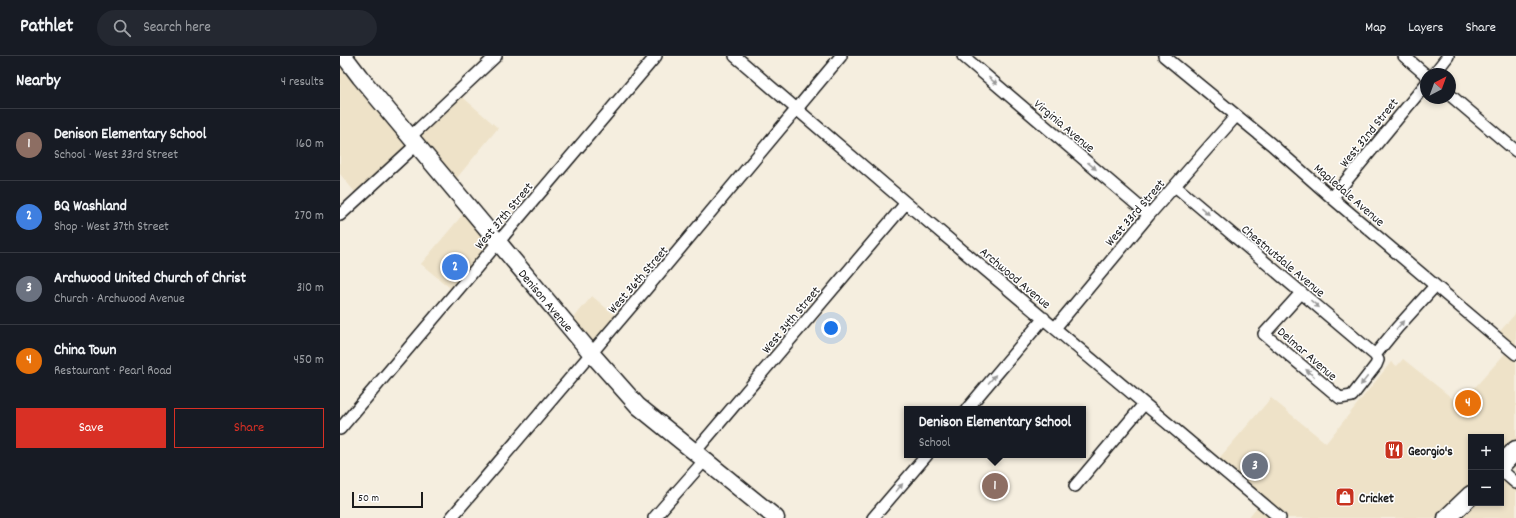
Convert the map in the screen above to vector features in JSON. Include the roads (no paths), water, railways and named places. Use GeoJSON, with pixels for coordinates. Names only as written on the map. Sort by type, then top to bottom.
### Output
{"type":"FeatureCollection","features":[{"type":"Feature","properties":{"kind":"main road","name":"Denison Avenue"},"geometry":{"type":"LineString","coordinates":[[344,56],[413,141],[591,353],[642,410],[776,518]]}},
{"type":"Feature","properties":{"kind":"main road"},"geometry":{"type":"LineString","coordinates":[[1504,461],[1516,450]]}},
{"type":"Feature","properties":{"kind":"main road"},"geometry":{"type":"LineString","coordinates":[[1447,518],[1468,498]]}},
{"type":"Feature","properties":{"kind":"street"},"geometry":{"type":"LineString","coordinates":[[340,215],[496,56]]}},
{"type":"Feature","properties":{"kind":"street","name":"West 37th Street"},"geometry":{"type":"LineString","coordinates":[[340,429],[656,56]]}},
{"type":"Feature","properties":{"kind":"street","name":"Archwood Avenue"},"geometry":{"type":"LineString","coordinates":[[735,56],[906,203],[1280,518]]}},
{"type":"Feature","properties":{"kind":"street","name":"West 36th Street"},"geometry":{"type":"LineString","coordinates":[[451,518],[716,207],[841,56]]}},
{"type":"Feature","properties":{"kind":"street","name":"Virginia Avenue"},"geometry":{"type":"LineString","coordinates":[[963,56],[1149,215]]}},
{"type":"Feature","properties":{"kind":"street","name":"Mapledale Avenue"},"geometry":{"type":"LineString","coordinates":[[1164,56],[1271,144],[1332,198],[1516,354]]}},
{"type":"Feature","properties":{"kind":"street"},"geometry":{"type":"LineString","coordinates":[[1404,56],[1420,70]]}},
{"type":"Feature","properties":{"kind":"street"},"geometry":{"type":"LineString","coordinates":[[1439,68],[1448,56]]}},
{"type":"Feature","properties":{"kind":"street","name":"West 32nd Street"},"geometry":{"type":"LineString","coordinates":[[1332,198],[1420,91]]}},
{"type":"Feature","properties":{"kind":"street"},"geometry":{"type":"LineString","coordinates":[[1456,100],[1516,151]]}},
{"type":"Feature","properties":{"kind":"street","name":"West 33rd Street"},"geometry":{"type":"LineString","coordinates":[[1055,328],[1149,215],[1236,116]]}},
{"type":"Feature","properties":{"kind":"street","name":"Chestnutdale Avenue"},"geometry":{"type":"LineString","coordinates":[[1175,186],[1375,355]]}},
{"type":"Feature","properties":{"kind":"street","name":"West 34th Street"},"geometry":{"type":"LineString","coordinates":[[654,518],[699,457],[906,203]]}},
{"type":"Feature","properties":{"kind":"street"},"geometry":{"type":"LineString","coordinates":[[1375,355],[1435,286]]}},
{"type":"Feature","properties":{"kind":"street","name":"Delmar Avenue"},"geometry":{"type":"LineString","coordinates":[[1301,293],[1264,334],[1340,398],[1352,396],[1376,365],[1378,360],[1375,355]]}},
{"type":"Feature","properties":{"kind":"street"},"geometry":{"type":"LineString","coordinates":[[970,406],[1044,318]]}},
{"type":"Feature","properties":{"kind":"street"},"geometry":{"type":"LineString","coordinates":[[1075,486],[1144,404]]}},
{"type":"Feature","properties":{"kind":"street"},"geometry":{"type":"LineString","coordinates":[[873,518],[924,458]]}},
{"type":"Feature","properties":{"kind":"street"},"geometry":{"type":"LineString","coordinates":[[1504,473],[1516,483]]}},
{"type":"Feature","properties":{"kind":"place","name":"BQ Washland"},"geometry":{"type":"Point","coordinates":[455,267]}},
{"type":"Feature","properties":{"kind":"place","name":"China Town"},"geometry":{"type":"Point","coordinates":[1468,403]}},
{"type":"Feature","properties":{"kind":"place","name":"Georgio's"},"geometry":{"type":"Point","coordinates":[1394,450]}},
{"type":"Feature","properties":{"kind":"place","name":"Archwood United Church of Christ"},"geometry":{"type":"Point","coordinates":[1255,466]}},
{"type":"Feature","properties":{"kind":"place","name":"Denison Elementary School"},"geometry":{"type":"Point","coordinates":[995,486]}},
{"type":"Feature","properties":{"kind":"place","name":"Cricket"},"geometry":{"type":"Point","coordinates":[1345,497]}}]}
